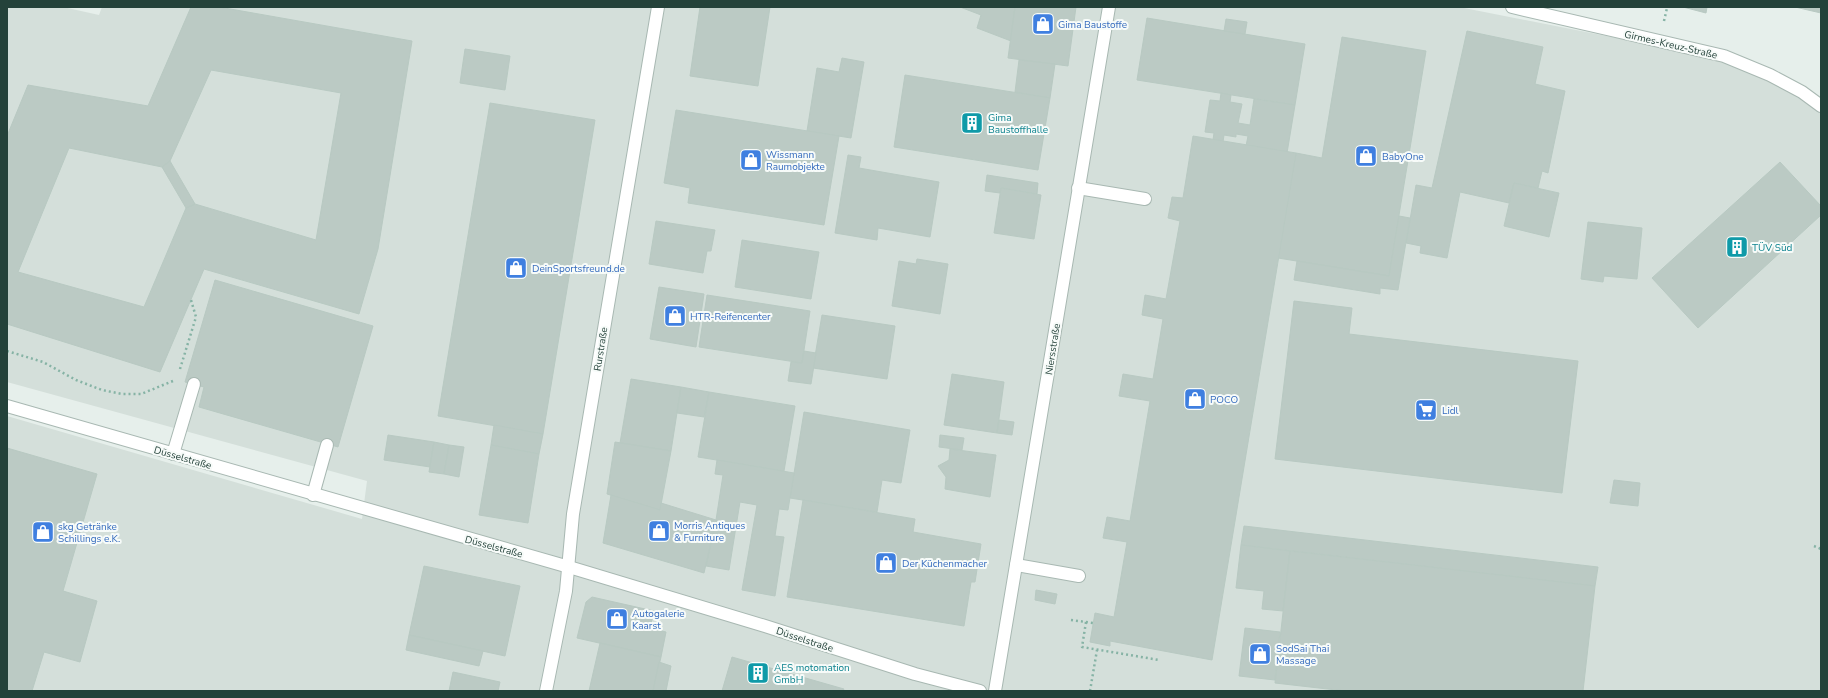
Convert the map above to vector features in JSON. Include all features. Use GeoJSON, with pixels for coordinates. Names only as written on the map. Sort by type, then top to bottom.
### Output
{"type":"FeatureCollection","features":[{"type":"Feature","properties":{"kind":"street","name":"Rurstraße"},"geometry":{"type":"LineString","coordinates":[[546,691],[561,619],[569,567],[573,514],[658,7]]}},
{"type":"Feature","properties":{"kind":"street","name":"Niersstraße"},"geometry":{"type":"LineString","coordinates":[[995,691],[1108,7]]}},
{"type":"Feature","properties":{"kind":"street","name":"Girmes-Kreuz-Straße"},"geometry":{"type":"LineString","coordinates":[[1512,7],[1724,56],[1770,75],[1802,92],[1821,106]]}},
{"type":"Feature","properties":{"kind":"street"},"geometry":{"type":"LineString","coordinates":[[1078,188],[1144,199]]}},
{"type":"Feature","properties":{"kind":"street"},"geometry":{"type":"LineString","coordinates":[[173,454],[194,384]]}},
{"type":"Feature","properties":{"kind":"street","name":"Düsselstraße"},"geometry":{"type":"LineString","coordinates":[[7,406],[313,495],[569,567],[765,626],[915,674],[980,691]]}},
{"type":"Feature","properties":{"kind":"street"},"geometry":{"type":"LineString","coordinates":[[313,495],[328,445]]}},
{"type":"Feature","properties":{"kind":"street"},"geometry":{"type":"LineString","coordinates":[[1016,565],[1079,576]]}},
{"type":"Feature","properties":{"kind":"path"},"geometry":{"type":"LineString","coordinates":[[7,352],[43,362],[86,385],[115,393],[141,394],[177,380]]}},
{"type":"Feature","properties":{"kind":"path"},"geometry":{"type":"LineString","coordinates":[[1814,546],[1821,549]]}},
{"type":"Feature","properties":{"kind":"path"},"geometry":{"type":"LineString","coordinates":[[1071,620],[1093,623]]}},
{"type":"Feature","properties":{"kind":"path"},"geometry":{"type":"LineString","coordinates":[[1086,622],[1082,647],[1158,660]]}},
{"type":"Feature","properties":{"kind":"path"},"geometry":{"type":"LineString","coordinates":[[1090,691],[1096,650]]}},
{"type":"Feature","properties":{"kind":"shaded area"},"geometry":{"type":"Polygon","coordinates":[[[7,7],[63,7],[99,15],[102,7],[1459,7],[1723,59],[1800,96],[1821,112],[1821,691],[7,691],[7,416],[362,519],[367,481],[7,382],[7,7]]]}},
{"type":"Feature","properties":{"kind":"building"},"geometry":{"type":"Polygon","coordinates":[[[191,7],[219,7],[412,41],[378,249],[359,314],[204,269],[160,372],[7,324],[7,136],[28,85],[148,106],[191,7]],[[211,70],[170,161],[162,167],[69,148],[18,272],[144,307],[186,208],[195,204],[316,240],[341,93],[211,70]]]}},
{"type":"Feature","properties":{"kind":"building"},"geometry":{"type":"Polygon","coordinates":[[[700,7],[770,7],[758,86],[690,76],[700,7]]]}},
{"type":"Feature","properties":{"kind":"building"},"geometry":{"type":"Polygon","coordinates":[[[960,7],[1015,7],[1011,41],[977,28],[981,15],[960,7]]]}},
{"type":"Feature","properties":{"kind":"building","name":"Gima Baustoffe"},"geometry":{"type":"Polygon","coordinates":[[[1015,7],[1076,7],[1068,66],[1008,58],[1015,7]]]}},
{"type":"Feature","properties":{"kind":"building"},"geometry":{"type":"Polygon","coordinates":[[[1683,7],[1707,7],[1706,13],[1683,7]]]}},
{"type":"Feature","properties":{"kind":"building"},"geometry":{"type":"Polygon","coordinates":[[[1795,7],[1821,7],[1821,13],[1795,7]]]}},
{"type":"Feature","properties":{"kind":"building"},"geometry":{"type":"Polygon","coordinates":[[[1147,18],[1305,44],[1295,105],[1137,80],[1147,18]]]}},
{"type":"Feature","properties":{"kind":"building"},"geometry":{"type":"Polygon","coordinates":[[[1226,19],[1247,22],[1245,34],[1224,31],[1226,19]]]}},
{"type":"Feature","properties":{"kind":"building"},"geometry":{"type":"Polygon","coordinates":[[[1467,31],[1543,47],[1535,84],[1565,91],[1548,173],[1542,171],[1538,188],[1514,183],[1509,203],[1460,192],[1447,258],[1420,253],[1421,246],[1406,243],[1416,185],[1432,188],[1467,31]]]}},
{"type":"Feature","properties":{"kind":"building","name":"BabyOne"},"geometry":{"type":"Polygon","coordinates":[[[1342,37],[1426,51],[1389,276],[1278,258],[1296,153],[1322,158],[1342,37]]]}},
{"type":"Feature","properties":{"kind":"building"},"geometry":{"type":"Polygon","coordinates":[[[465,49],[510,56],[505,90],[460,83],[465,49]]]}},
{"type":"Feature","properties":{"kind":"building"},"geometry":{"type":"Polygon","coordinates":[[[842,58],[864,62],[851,138],[807,131],[817,68],[839,72],[842,58]]]}},
{"type":"Feature","properties":{"kind":"building"},"geometry":{"type":"Polygon","coordinates":[[[1019,60],[1055,64],[1050,98],[1015,92],[1019,60]]]}},
{"type":"Feature","properties":{"kind":"building","name":"Gima Baustoffhalle"},"geometry":{"type":"Polygon","coordinates":[[[905,75],[1050,98],[1038,170],[894,147],[905,75]]]}},
{"type":"Feature","properties":{"kind":"building"},"geometry":{"type":"Polygon","coordinates":[[[1221,93],[1231,95],[1230,102],[1242,104],[1238,123],[1250,125],[1254,99],[1295,105],[1287,153],[1246,146],[1248,136],[1236,134],[1236,137],[1224,135],[1223,142],[1213,140],[1214,133],[1205,132],[1210,100],[1220,101],[1221,93]]]}},
{"type":"Feature","properties":{"kind":"building","name":"DeinSportsfreund.de"},"geometry":{"type":"Polygon","coordinates":[[[490,103],[595,120],[543,434],[438,416],[490,103]]]}},
{"type":"Feature","properties":{"kind":"building","name":"Wissmann Raumobjekte"},"geometry":{"type":"Polygon","coordinates":[[[676,110],[839,136],[824,225],[688,203],[690,188],[664,183],[676,110]]]}},
{"type":"Feature","properties":{"kind":"building","name":"POCO"},"geometry":{"type":"Polygon","coordinates":[[[1193,136],[1296,153],[1212,660],[1110,641],[1110,646],[1090,642],[1095,613],[1114,617],[1127,542],[1103,538],[1107,517],[1130,521],[1150,401],[1119,396],[1123,374],[1153,379],[1163,319],[1142,315],[1145,295],[1166,299],[1180,221],[1168,218],[1172,197],[1183,198],[1193,136]]]}},
{"type":"Feature","properties":{"kind":"building"},"geometry":{"type":"Polygon","coordinates":[[[848,155],[861,157],[859,168],[939,182],[930,237],[878,228],[877,240],[835,233],[848,155]]]}},
{"type":"Feature","properties":{"kind":"building"},"geometry":{"type":"Polygon","coordinates":[[[170,161],[195,204],[186,208],[162,167],[170,161]]]}},
{"type":"Feature","properties":{"kind":"building","name":"TÜV Süd"},"geometry":{"type":"Polygon","coordinates":[[[1780,162],[1821,206],[1821,215],[1698,328],[1652,278],[1780,162]]]}},
{"type":"Feature","properties":{"kind":"building"},"geometry":{"type":"Polygon","coordinates":[[[987,175],[1038,183],[1037,194],[1001,188],[1000,193],[985,191],[987,175]]]}},
{"type":"Feature","properties":{"kind":"building"},"geometry":{"type":"Polygon","coordinates":[[[1514,183],[1559,193],[1549,237],[1504,226],[1514,183]]]}},
{"type":"Feature","properties":{"kind":"building"},"geometry":{"type":"Polygon","coordinates":[[[1001,188],[1041,195],[1034,239],[994,233],[1001,188]]]}},
{"type":"Feature","properties":{"kind":"building"},"geometry":{"type":"Polygon","coordinates":[[[1399,216],[1410,218],[1398,290],[1380,288],[1380,294],[1294,280],[1297,261],[1389,276],[1399,216]]]}},
{"type":"Feature","properties":{"kind":"building"},"geometry":{"type":"Polygon","coordinates":[[[656,221],[715,230],[711,251],[707,251],[703,273],[649,264],[656,221]]]}},
{"type":"Feature","properties":{"kind":"building"},"geometry":{"type":"Polygon","coordinates":[[[1588,222],[1642,228],[1637,279],[1604,276],[1603,282],[1581,279],[1588,222]]]}},
{"type":"Feature","properties":{"kind":"building"},"geometry":{"type":"Polygon","coordinates":[[[742,240],[819,252],[811,299],[735,287],[742,240]]]}},
{"type":"Feature","properties":{"kind":"building"},"geometry":{"type":"Polygon","coordinates":[[[917,259],[948,264],[940,314],[892,306],[899,261],[916,264],[917,259]]]}},
{"type":"Feature","properties":{"kind":"building"},"geometry":{"type":"Polygon","coordinates":[[[215,280],[373,326],[338,447],[199,407],[204,387],[185,382],[215,280]]]}},
{"type":"Feature","properties":{"kind":"building"},"geometry":{"type":"Polygon","coordinates":[[[659,287],[704,294],[696,347],[650,339],[659,287]]]}},
{"type":"Feature","properties":{"kind":"building"},"geometry":{"type":"Polygon","coordinates":[[[707,295],[810,311],[802,363],[699,347],[707,295]]]}},
{"type":"Feature","properties":{"kind":"building","name":"Lidl"},"geometry":{"type":"Polygon","coordinates":[[[1294,301],[1352,308],[1349,334],[1578,361],[1562,493],[1275,459],[1294,301]]]}},
{"type":"Feature","properties":{"kind":"building"},"geometry":{"type":"Polygon","coordinates":[[[822,315],[895,326],[887,379],[813,368],[822,315]]]}},
{"type":"Feature","properties":{"kind":"building"},"geometry":{"type":"Polygon","coordinates":[[[804,351],[816,353],[811,384],[788,381],[791,362],[802,363],[804,351]]]}},
{"type":"Feature","properties":{"kind":"building"},"geometry":{"type":"Polygon","coordinates":[[[952,374],[1004,382],[997,433],[944,425],[952,374]]]}},
{"type":"Feature","properties":{"kind":"building"},"geometry":{"type":"Polygon","coordinates":[[[631,379],[681,387],[671,451],[620,443],[631,379]]]}},
{"type":"Feature","properties":{"kind":"building"},"geometry":{"type":"Polygon","coordinates":[[[681,387],[709,392],[704,417],[677,413],[681,387]]]}},
{"type":"Feature","properties":{"kind":"building"},"geometry":{"type":"Polygon","coordinates":[[[709,392],[795,406],[784,471],[698,457],[709,392]]]}},
{"type":"Feature","properties":{"kind":"building"},"geometry":{"type":"Polygon","coordinates":[[[804,412],[910,430],[901,483],[882,480],[877,512],[790,498],[804,412]]]}},
{"type":"Feature","properties":{"kind":"building"},"geometry":{"type":"Polygon","coordinates":[[[999,420],[1014,422],[1012,435],[997,433],[999,420]]]}},
{"type":"Feature","properties":{"kind":"building"},"geometry":{"type":"Polygon","coordinates":[[[494,425],[543,434],[539,454],[491,445],[494,425]]]}},
{"type":"Feature","properties":{"kind":"building"},"geometry":{"type":"Polygon","coordinates":[[[388,435],[434,442],[430,467],[384,460],[388,435]]]}},
{"type":"Feature","properties":{"kind":"building"},"geometry":{"type":"Polygon","coordinates":[[[940,435],[964,438],[962,450],[939,447],[940,435]]]}},
{"type":"Feature","properties":{"kind":"building"},"geometry":{"type":"Polygon","coordinates":[[[434,442],[449,445],[444,474],[429,472],[434,442]]]}},
{"type":"Feature","properties":{"kind":"building"},"geometry":{"type":"Polygon","coordinates":[[[615,442],[671,451],[660,510],[607,494],[615,442]]]}},
{"type":"Feature","properties":{"kind":"building"},"geometry":{"type":"Polygon","coordinates":[[[449,445],[464,447],[459,477],[444,474],[449,445]]]}},
{"type":"Feature","properties":{"kind":"building"},"geometry":{"type":"Polygon","coordinates":[[[491,445],[539,454],[528,523],[479,515],[491,445]]]}},
{"type":"Feature","properties":{"kind":"building","name":"skg Getränke Schillings e.K."},"geometry":{"type":"Polygon","coordinates":[[[7,448],[97,474],[63,591],[97,601],[80,662],[44,652],[32,691],[7,691],[7,448]]]}},
{"type":"Feature","properties":{"kind":"building"},"geometry":{"type":"Polygon","coordinates":[[[950,449],[996,455],[990,497],[945,489],[946,477],[938,466],[949,460],[950,449]]]}},
{"type":"Feature","properties":{"kind":"building"},"geometry":{"type":"Polygon","coordinates":[[[717,460],[794,473],[788,510],[779,509],[775,536],[784,537],[775,596],[742,590],[757,505],[740,502],[729,570],[706,566],[716,520],[723,475],[715,474],[717,460]]]}},
{"type":"Feature","properties":{"kind":"building"},"geometry":{"type":"Polygon","coordinates":[[[1614,480],[1640,483],[1638,506],[1610,503],[1614,480]]]}},
{"type":"Feature","properties":{"kind":"building","name":"Morris Antiques & Furniture"},"geometry":{"type":"Polygon","coordinates":[[[611,495],[660,510],[661,503],[716,520],[704,573],[603,543],[611,495]]]}},
{"type":"Feature","properties":{"kind":"building","name":"Der Küchenmacher"},"geometry":{"type":"Polygon","coordinates":[[[803,500],[915,519],[913,532],[981,544],[975,582],[971,582],[964,626],[787,597],[803,500]]]}},
{"type":"Feature","properties":{"kind":"building"},"geometry":{"type":"Polygon","coordinates":[[[1244,526],[1598,567],[1595,586],[1241,545],[1244,526]]]}},
{"type":"Feature","properties":{"kind":"building"},"geometry":{"type":"Polygon","coordinates":[[[1241,545],[1290,551],[1283,611],[1262,609],[1264,591],[1236,588],[1241,545]]]}},
{"type":"Feature","properties":{"kind":"building"},"geometry":{"type":"Polygon","coordinates":[[[1290,551],[1595,586],[1583,691],[1345,691],[1275,683],[1290,551]]]}},
{"type":"Feature","properties":{"kind":"building"},"geometry":{"type":"Polygon","coordinates":[[[424,566],[520,586],[505,656],[409,635],[424,566]]]}},
{"type":"Feature","properties":{"kind":"building"},"geometry":{"type":"Polygon","coordinates":[[[1036,590],[1057,594],[1055,604],[1035,600],[1036,590]]]}},
{"type":"Feature","properties":{"kind":"building","name":"Autogalerie Kaarst"},"geometry":{"type":"Polygon","coordinates":[[[592,597],[654,611],[650,628],[666,632],[661,657],[577,638],[586,602],[592,597]]]}},
{"type":"Feature","properties":{"kind":"building","name":"SodSai Thai Massage"},"geometry":{"type":"Polygon","coordinates":[[[1245,628],[1280,632],[1275,680],[1239,676],[1245,628]]]}},
{"type":"Feature","properties":{"kind":"building"},"geometry":{"type":"Polygon","coordinates":[[[409,635],[483,651],[479,666],[406,650],[409,635]]]}},
{"type":"Feature","properties":{"kind":"building"},"geometry":{"type":"Polygon","coordinates":[[[600,643],[661,657],[653,691],[589,691],[600,643]]]}},
{"type":"Feature","properties":{"kind":"building","name":"AES motomation GmbH"},"geometry":{"type":"Polygon","coordinates":[[[732,657],[844,689],[843,691],[722,691],[732,657]]]}},
{"type":"Feature","properties":{"kind":"building"},"geometry":{"type":"Polygon","coordinates":[[[659,662],[671,666],[666,691],[653,691],[659,662]]]}},
{"type":"Feature","properties":{"kind":"building"},"geometry":{"type":"Polygon","coordinates":[[[453,672],[500,682],[498,691],[449,691],[453,672]]]}},
{"type":"Feature","properties":{"kind":"place","name":"Gima Baustoffe"},"geometry":{"type":"Point","coordinates":[1043,24]}},
{"type":"Feature","properties":{"kind":"place","name":"Gima Baustoffhalle"},"geometry":{"type":"Point","coordinates":[972,123]}},
{"type":"Feature","properties":{"kind":"place","name":"BabyOne"},"geometry":{"type":"Point","coordinates":[1366,156]}},
{"type":"Feature","properties":{"kind":"place","name":"Wissmann Raumobjekte"},"geometry":{"type":"Point","coordinates":[751,160]}},
{"type":"Feature","properties":{"kind":"place","name":"TÜV Süd"},"geometry":{"type":"Point","coordinates":[1737,247]}},
{"type":"Feature","properties":{"kind":"place","name":"DeinSportsfreund.de"},"geometry":{"type":"Point","coordinates":[516,268]}},
{"type":"Feature","properties":{"kind":"place","name":"HTR-Reifencenter"},"geometry":{"type":"Point","coordinates":[675,316]}},
{"type":"Feature","properties":{"kind":"place","name":"POCO"},"geometry":{"type":"Point","coordinates":[1195,399]}},
{"type":"Feature","properties":{"kind":"place","name":"Lidl"},"geometry":{"type":"Point","coordinates":[1426,410]}},
{"type":"Feature","properties":{"kind":"place","name":"Morris Antiques & Furniture"},"geometry":{"type":"Point","coordinates":[659,531]}},
{"type":"Feature","properties":{"kind":"place","name":"skg Getränke Schillings e.K."},"geometry":{"type":"Point","coordinates":[43,532]}},
{"type":"Feature","properties":{"kind":"place","name":"Der Küchenmacher"},"geometry":{"type":"Point","coordinates":[886,563]}},
{"type":"Feature","properties":{"kind":"place","name":"Autogalerie Kaarst"},"geometry":{"type":"Point","coordinates":[617,619]}},
{"type":"Feature","properties":{"kind":"place","name":"SodSai Thai Massage"},"geometry":{"type":"Point","coordinates":[1260,654]}},
{"type":"Feature","properties":{"kind":"place","name":"AES motomation GmbH"},"geometry":{"type":"Point","coordinates":[758,673]}}]}
